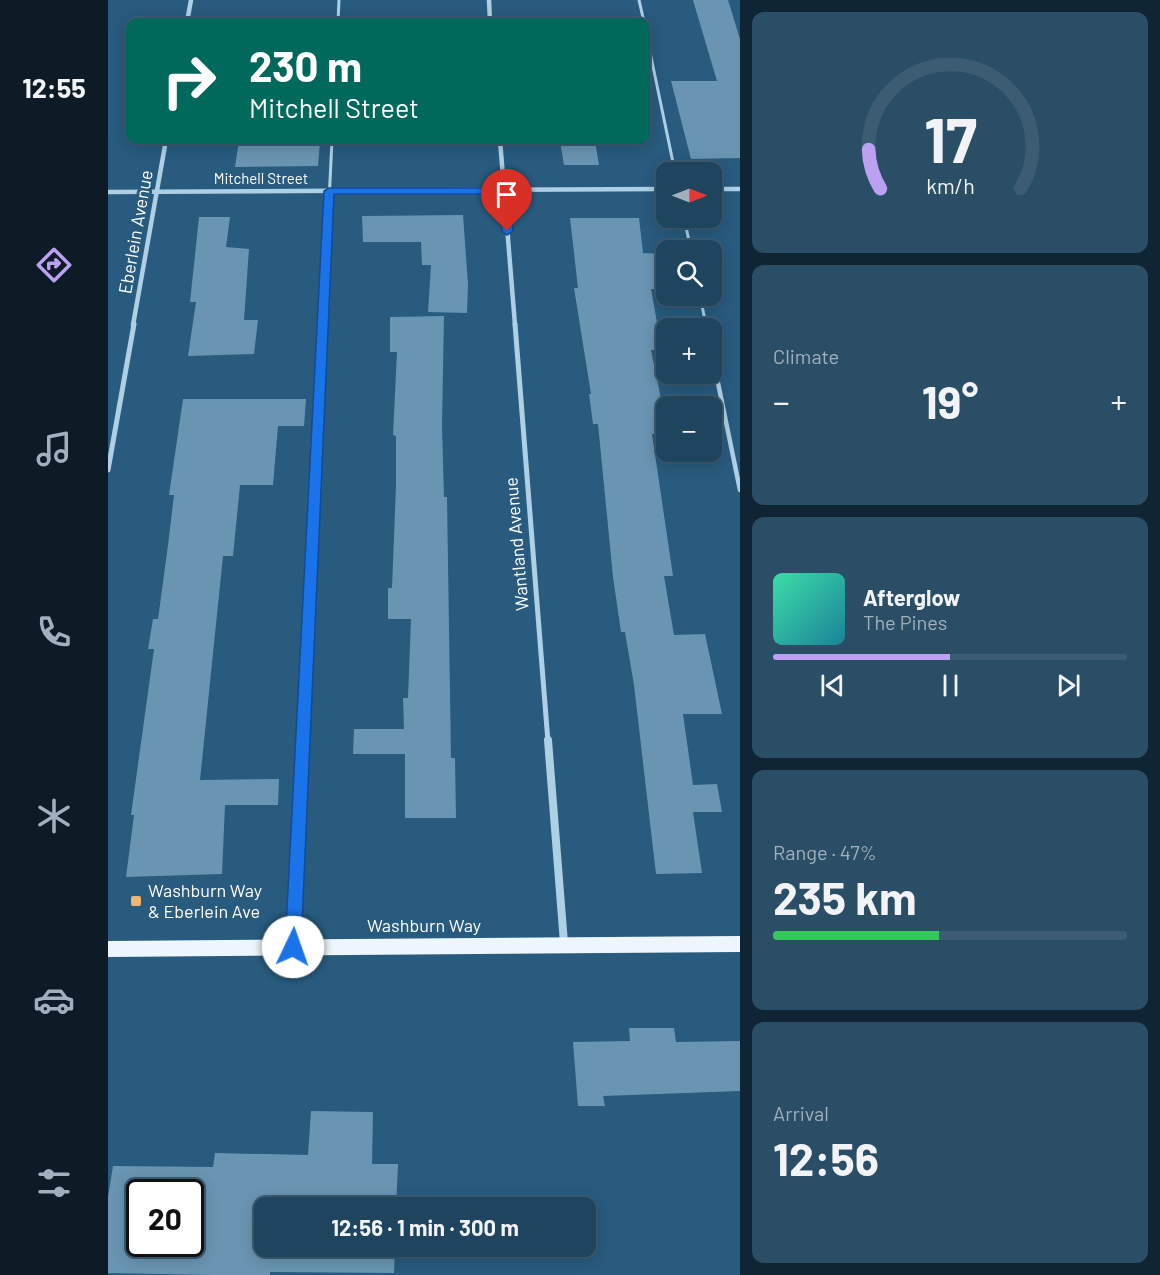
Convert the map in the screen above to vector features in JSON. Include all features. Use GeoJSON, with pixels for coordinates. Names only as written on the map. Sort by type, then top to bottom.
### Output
{"type":"FeatureCollection","features":[{"type":"Feature","properties":{"kind":"main road","name":"Washburn Way"},"geometry":{"type":"LineString","coordinates":[[108,949],[740,944]]}},
{"type":"Feature","properties":{"kind":"street"},"geometry":{"type":"LineString","coordinates":[[188,18],[191,0]]}},
{"type":"Feature","properties":{"kind":"street"},"geometry":{"type":"LineString","coordinates":[[489,0],[490,18]]}},
{"type":"Feature","properties":{"kind":"street","name":"Eberlein Avenue"},"geometry":{"type":"LineString","coordinates":[[108,470],[165,144]]}},
{"type":"Feature","properties":{"kind":"street","name":"Wantland Avenue"},"geometry":{"type":"LineString","coordinates":[[500,144],[564,946]]}},
{"type":"Feature","properties":{"kind":"street","name":"Mitchell Street"},"geometry":{"type":"LineString","coordinates":[[108,192],[656,189]]}},
{"type":"Feature","properties":{"kind":"street"},"geometry":{"type":"LineString","coordinates":[[722,189],[740,189]]}},
{"type":"Feature","properties":{"kind":"lane"},"geometry":{"type":"LineString","coordinates":[[338,18],[339,0]]}},
{"type":"Feature","properties":{"kind":"lane"},"geometry":{"type":"LineString","coordinates":[[639,0],[643,18]]}},
{"type":"Feature","properties":{"kind":"lane"},"geometry":{"type":"LineString","coordinates":[[650,52],[673,162]]}},
{"type":"Feature","properties":{"kind":"lane"},"geometry":{"type":"LineString","coordinates":[[293,947],[332,144]]}},
{"type":"Feature","properties":{"kind":"lane"},"geometry":{"type":"LineString","coordinates":[[718,384],[740,490]]}},
{"type":"Feature","properties":{"kind":"building"},"geometry":{"type":"Polygon","coordinates":[[[693,0],[728,0],[740,39],[740,158],[691,159],[671,81],[717,81],[693,0]]]}},
{"type":"Feature","properties":{"kind":"building"},"geometry":{"type":"Polygon","coordinates":[[[238,144],[320,144],[318,166],[235,167],[238,144]]]}},
{"type":"Feature","properties":{"kind":"building"},"geometry":{"type":"Polygon","coordinates":[[[560,144],[596,144],[599,165],[564,165],[560,144]]]}},
{"type":"Feature","properties":{"kind":"building"},"geometry":{"type":"Polygon","coordinates":[[[463,215],[468,284],[467,313],[428,312],[431,265],[422,265],[421,242],[363,242],[362,216],[463,215]]]}},
{"type":"Feature","properties":{"kind":"building"},"geometry":{"type":"Polygon","coordinates":[[[199,217],[230,217],[226,247],[249,249],[244,320],[258,320],[254,354],[188,356],[196,302],[190,302],[199,217]]]}},
{"type":"Feature","properties":{"kind":"building"},"geometry":{"type":"Polygon","coordinates":[[[570,218],[639,218],[643,253],[656,254],[656,289],[651,289],[656,318],[656,350],[651,350],[656,384],[658,384],[660,396],[656,396],[656,434],[652,434],[673,576],[664,576],[674,635],[705,634],[722,714],[683,714],[693,785],[717,784],[722,812],[693,812],[702,873],[656,874],[634,685],[625,632],[621,632],[613,577],[598,424],[593,424],[589,394],[591,394],[574,288],[578,288],[570,218]]]}},
{"type":"Feature","properties":{"kind":"building"},"geometry":{"type":"Polygon","coordinates":[[[444,316],[442,426],[444,497],[447,497],[451,758],[455,758],[456,818],[405,818],[405,754],[353,754],[354,729],[404,729],[403,698],[408,698],[411,619],[388,619],[388,588],[392,588],[396,485],[396,436],[393,435],[397,352],[390,352],[390,317],[444,316]]]}},
{"type":"Feature","properties":{"kind":"building"},"geometry":{"type":"Polygon","coordinates":[[[183,399],[306,399],[304,426],[278,426],[273,485],[240,485],[233,556],[223,556],[200,780],[279,779],[278,805],[225,805],[222,874],[126,877],[134,815],[131,815],[154,649],[148,649],[153,619],[158,619],[174,495],[169,495],[183,399]]]}},
{"type":"Feature","properties":{"kind":"building"},"geometry":{"type":"Polygon","coordinates":[[[629,1028],[674,1028],[676,1042],[740,1041],[740,1091],[603,1096],[605,1106],[578,1106],[573,1042],[630,1041],[629,1028]]]}},
{"type":"Feature","properties":{"kind":"building"},"geometry":{"type":"Polygon","coordinates":[[[311,1111],[373,1112],[372,1164],[398,1164],[396,1197],[254,1197],[254,1257],[395,1257],[394,1273],[270,1272],[270,1275],[211,1275],[108,1273],[108,1197],[113,1166],[213,1167],[215,1153],[308,1155],[311,1111]]]}},
{"type":"Feature","properties":{"kind":"place","name":"Washburn Way & Eberlein Ave"},"geometry":{"type":"Point","coordinates":[136,901]}},
{"type":"Feature","properties":{"kind":"route"},"geometry":{"type":"LineString","coordinates":[[293,947],[329,191],[504,191],[507,231]]}}]}
